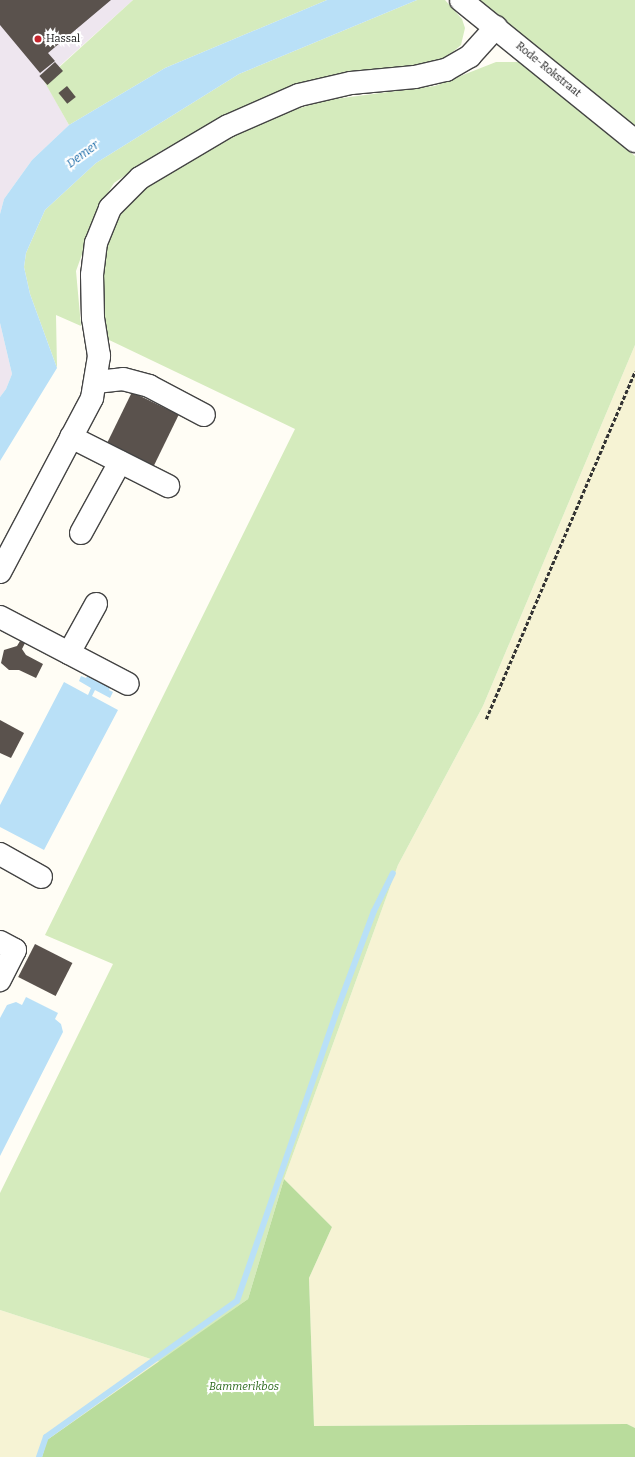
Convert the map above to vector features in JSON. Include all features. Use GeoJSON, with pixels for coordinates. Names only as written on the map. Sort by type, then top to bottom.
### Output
{"type":"FeatureCollection","features":[{"type":"Feature","properties":{"kind":"street","name":"Rode-Rokstraat"},"geometry":{"type":"LineString","coordinates":[[462,0],[635,141]]}},
{"type":"Feature","properties":{"kind":"street"},"geometry":{"type":"LineString","coordinates":[[0,572],[92,398],[96,382],[99,356],[93,318],[92,275],[96,243],[110,208],[140,178],[228,126],[299,95],[351,83],[415,78],[446,70],[470,56],[496,27]]}},
{"type":"Feature","properties":{"kind":"street"},"geometry":{"type":"LineString","coordinates":[[96,382],[124,379],[149,386],[204,415]]}},
{"type":"Feature","properties":{"kind":"street"},"geometry":{"type":"LineString","coordinates":[[71,437],[168,486]]}},
{"type":"Feature","properties":{"kind":"street"},"geometry":{"type":"LineString","coordinates":[[81,533],[120,462]]}},
{"type":"Feature","properties":{"kind":"street"},"geometry":{"type":"LineString","coordinates":[[69,653],[96,604]]}},
{"type":"Feature","properties":{"kind":"street"},"geometry":{"type":"LineString","coordinates":[[0,617],[128,684]]}},
{"type":"Feature","properties":{"kind":"street"},"geometry":{"type":"LineString","coordinates":[[0,854],[41,877]]}},
{"type":"Feature","properties":{"kind":"street"},"geometry":{"type":"LineString","coordinates":[[0,942],[15,950],[0,980]]}},
{"type":"Feature","properties":{"kind":"path"},"geometry":{"type":"LineString","coordinates":[[486,719],[635,372]]}},
{"type":"Feature","properties":{"kind":"shaded area"},"geometry":{"type":"Polygon","coordinates":[[[0,0],[133,0],[44,80],[69,125],[32,160],[4,199],[0,214],[0,0]]]}},
{"type":"Feature","properties":{"kind":"shaded area"},"geometry":{"type":"Polygon","coordinates":[[[0,323],[12,374],[6,389],[0,397],[0,323]]]}},
{"type":"Feature","properties":{"kind":"shaded area"},"geometry":{"type":"Polygon","coordinates":[[[635,345],[635,1428],[627,1424],[314,1426],[309,1278],[332,1227],[284,1179],[398,865],[483,706],[635,345]]]}},
{"type":"Feature","properties":{"kind":"shaded area"},"geometry":{"type":"Polygon","coordinates":[[[0,1310],[160,1362],[47,1440],[42,1457],[0,1457],[0,1310]]]}},
{"type":"Feature","properties":{"kind":"green space"},"geometry":{"type":"Polygon","coordinates":[[[133,0],[327,0],[165,68],[69,125],[44,81],[133,0]]]}},
{"type":"Feature","properties":{"kind":"green space"},"geometry":{"type":"Polygon","coordinates":[[[417,0],[445,0],[462,19],[465,28],[461,45],[448,56],[434,64],[297,86],[256,102],[161,151],[114,183],[99,207],[76,271],[81,326],[56,315],[57,368],[30,294],[24,267],[26,253],[45,210],[96,163],[239,74],[417,0]]]}},
{"type":"Feature","properties":{"kind":"green space"},"geometry":{"type":"Polygon","coordinates":[[[476,0],[635,0],[635,130],[476,0]]]}},
{"type":"Feature","properties":{"kind":"green space"},"geometry":{"type":"Polygon","coordinates":[[[496,62],[520,62],[635,156],[635,345],[483,706],[398,865],[284,1179],[248,1299],[160,1362],[0,1310],[0,1193],[113,964],[45,935],[295,429],[105,338],[100,297],[103,262],[111,234],[122,211],[141,189],[190,160],[273,116],[327,100],[435,86],[496,62]]]}},
{"type":"Feature","properties":{"kind":"green space","name":"Bammerikbos"},"geometry":{"type":"Polygon","coordinates":[[[284,1179],[332,1227],[309,1278],[314,1426],[627,1424],[635,1428],[635,1457],[42,1457],[47,1440],[248,1299],[284,1179]]]}},
{"type":"Feature","properties":{"kind":"water","name":"Demer"},"geometry":{"type":"Polygon","coordinates":[[[327,0],[417,0],[239,74],[96,163],[45,210],[26,253],[24,267],[30,294],[57,368],[0,461],[0,397],[6,389],[12,374],[0,323],[0,214],[4,199],[32,160],[69,125],[165,68],[327,0]]]}},
{"type":"Feature","properties":{"kind":"water"},"geometry":{"type":"Polygon","coordinates":[[[89,672],[112,684],[109,690],[113,692],[110,698],[95,690],[92,696],[118,710],[44,850],[0,827],[0,805],[64,682],[88,695],[91,688],[79,681],[81,676],[86,678],[89,672]]]}},
{"type":"Feature","properties":{"kind":"water"},"geometry":{"type":"Polygon","coordinates":[[[26,997],[58,1013],[55,1019],[61,1024],[63,1032],[0,1156],[0,1018],[7,1005],[16,1002],[22,1005],[26,997]]]}},
{"type":"Feature","properties":{"kind":"building","name":"Hassal"},"geometry":{"type":"Polygon","coordinates":[[[0,0],[111,0],[48,53],[55,61],[40,73],[0,25],[0,0]]]}},
{"type":"Feature","properties":{"kind":"building"},"geometry":{"type":"Polygon","coordinates":[[[55,62],[63,71],[47,85],[39,76],[55,62]]]}},
{"type":"Feature","properties":{"kind":"building"},"geometry":{"type":"Polygon","coordinates":[[[67,86],[76,97],[67,104],[58,93],[67,86]]]}},
{"type":"Feature","properties":{"kind":"building"},"geometry":{"type":"Polygon","coordinates":[[[132,392],[179,415],[153,468],[106,445],[132,392]]]}},
{"type":"Feature","properties":{"kind":"building"},"geometry":{"type":"Polygon","coordinates":[[[20,641],[25,643],[22,649],[26,655],[43,664],[36,678],[19,670],[9,670],[1,663],[4,650],[17,646],[20,641]]]}},
{"type":"Feature","properties":{"kind":"building"},"geometry":{"type":"Polygon","coordinates":[[[0,720],[24,733],[11,758],[0,753],[0,720]]]}},
{"type":"Feature","properties":{"kind":"building"},"geometry":{"type":"Polygon","coordinates":[[[35,944],[72,963],[56,996],[18,977],[35,944]]]}},
{"type":"Feature","properties":{"kind":"waterway"},"geometry":{"type":"LineString","coordinates":[[39,1457],[46,1437],[237,1301],[336,1013],[374,911],[393,873]]}},
{"type":"Feature","properties":{"kind":"place","name":"Hassal"},"geometry":{"type":"Point","coordinates":[38,39]}}]}
